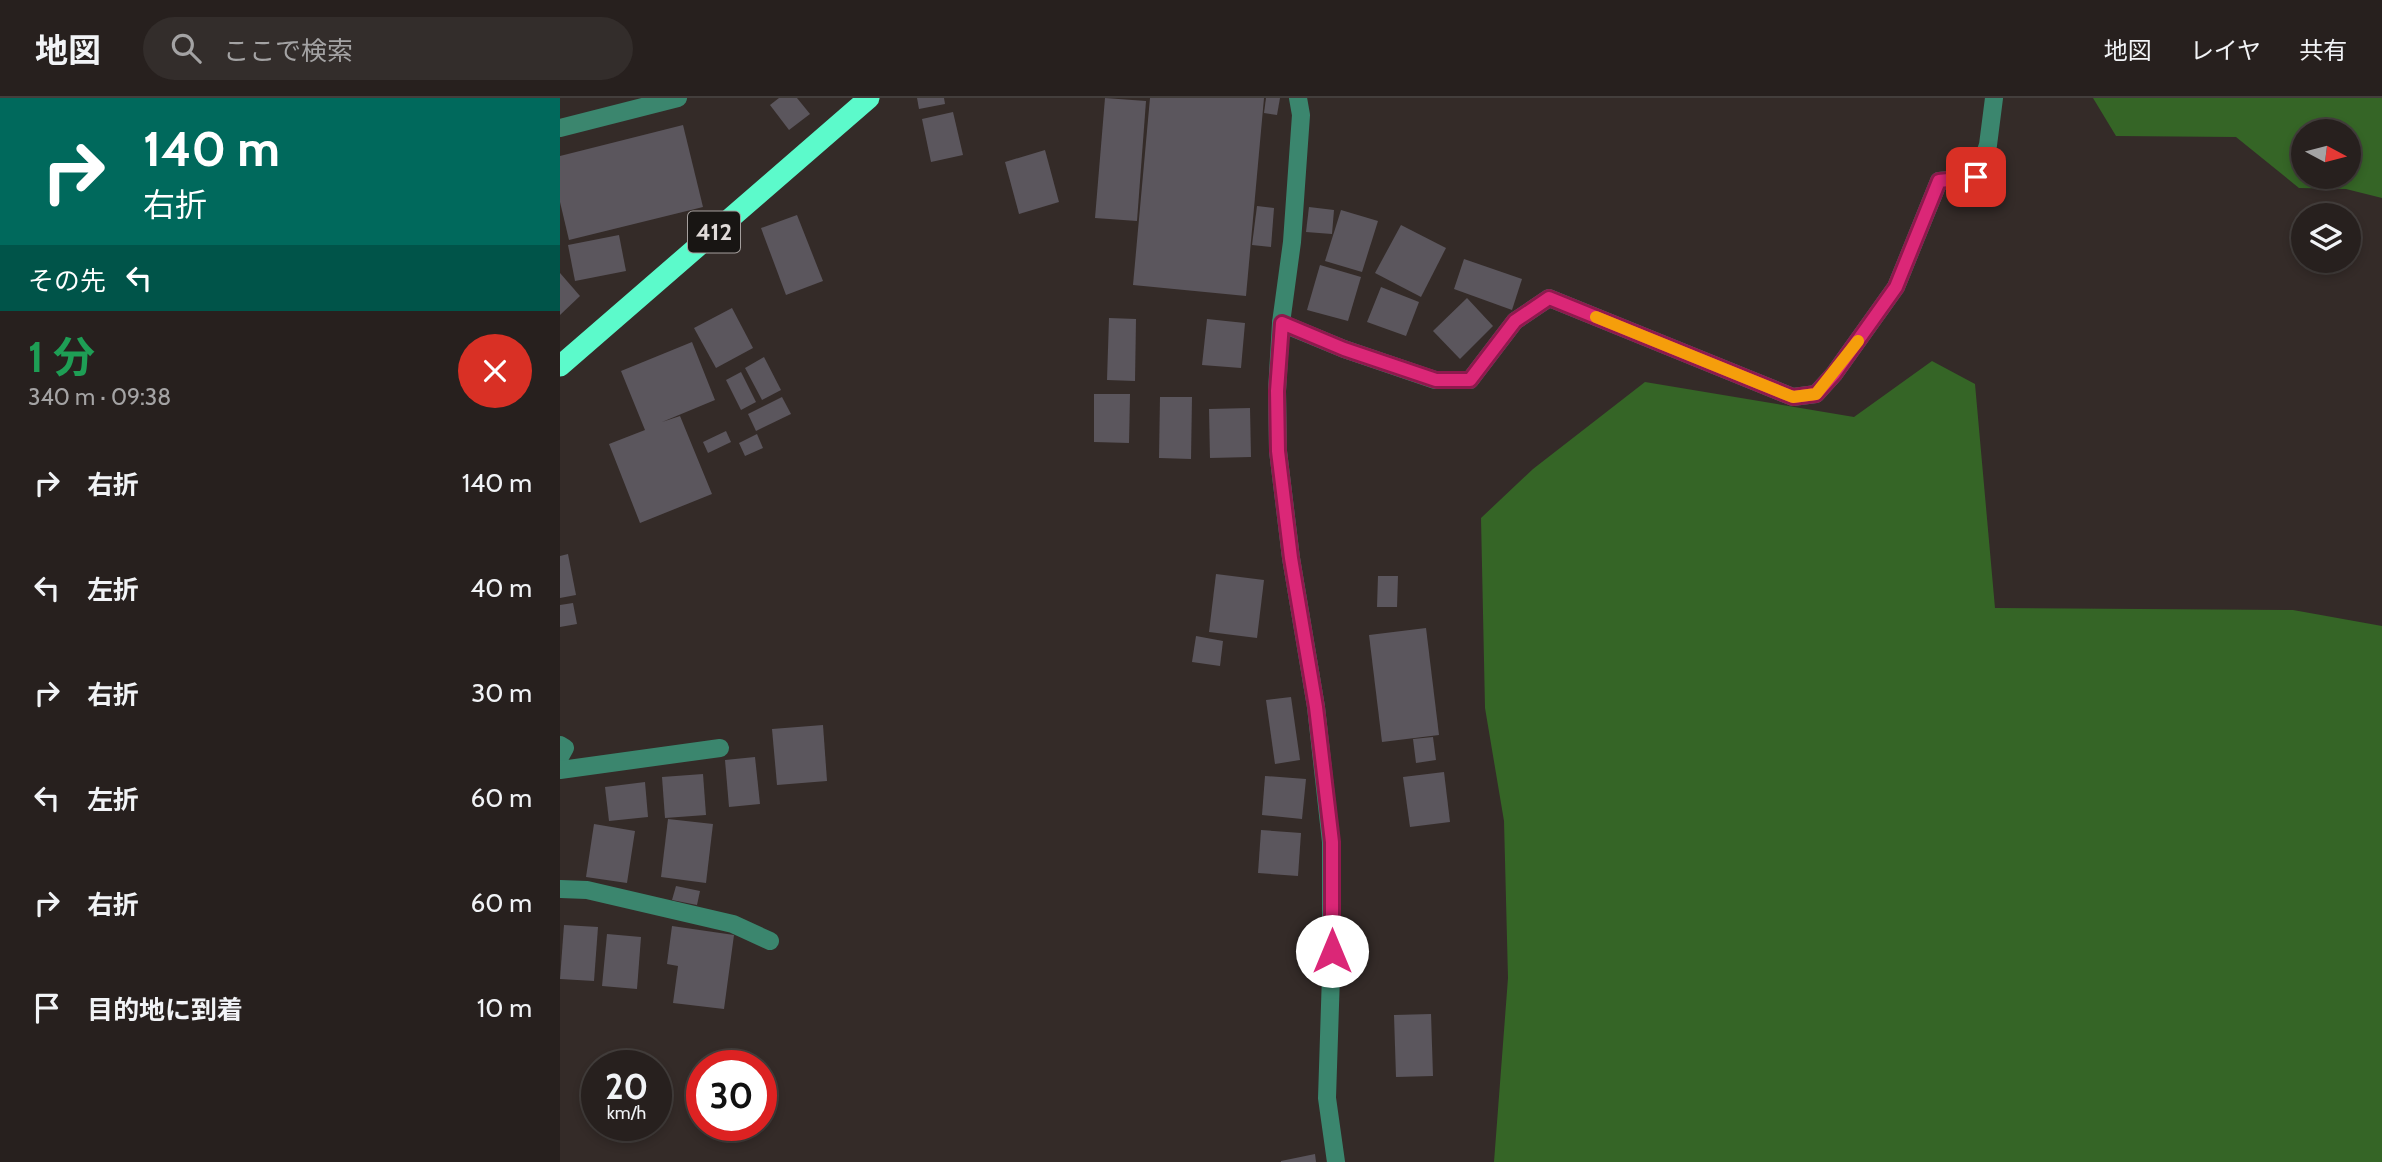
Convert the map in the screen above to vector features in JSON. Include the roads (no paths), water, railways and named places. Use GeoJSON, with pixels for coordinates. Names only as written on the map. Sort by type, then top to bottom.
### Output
{"type":"FeatureCollection","features":[{"type":"Feature","properties":{"kind":"highway","name":"412"},"geometry":{"type":"LineString","coordinates":[[560,366],[869,98]]}},
{"type":"Feature","properties":{"kind":"street"},"geometry":{"type":"LineString","coordinates":[[560,128],[678,98]]}},
{"type":"Feature","properties":{"kind":"street"},"geometry":{"type":"LineString","coordinates":[[1298,98],[1300,115],[1292,242],[1277,391],[1278,451],[1291,558],[1316,707],[1332,842],[1327,1098],[1336,1162]]}},
{"type":"Feature","properties":{"kind":"street"},"geometry":{"type":"LineString","coordinates":[[1282,323],[1344,349],[1436,380],[1470,380],[1515,321],[1549,298],[1793,397],[1816,394],[1834,374],[1896,287],[1939,181],[1976,177],[1988,145],[1994,98]]}},
{"type":"Feature","properties":{"kind":"street"},"geometry":{"type":"LineString","coordinates":[[560,745],[565,748],[560,757]]}},
{"type":"Feature","properties":{"kind":"street"},"geometry":{"type":"LineString","coordinates":[[560,770],[720,748]]}},
{"type":"Feature","properties":{"kind":"street"},"geometry":{"type":"LineString","coordinates":[[560,889],[587,890],[733,924],[771,941]]}}]}
